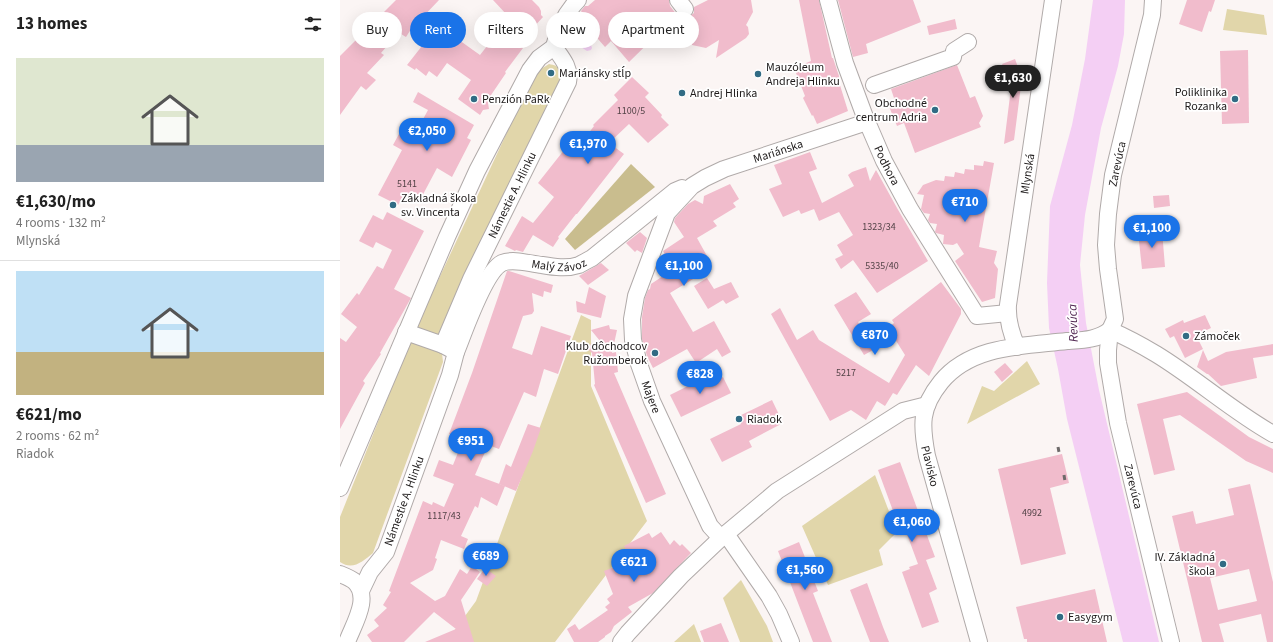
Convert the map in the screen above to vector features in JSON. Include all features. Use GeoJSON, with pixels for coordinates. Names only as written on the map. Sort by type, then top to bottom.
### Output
{"type":"FeatureCollection","features":[{"type":"Feature","properties":{"kind":"street"},"geometry":{"type":"LineString","coordinates":[[568,12],[578,0]]}},
{"type":"Feature","properties":{"kind":"street","name":"Podhora"},"geometry":{"type":"LineString","coordinates":[[828,0],[844,63],[866,88],[867,122],[884,161],[910,209],[977,316],[1008,313]]}},
{"type":"Feature","properties":{"kind":"street","name":"Mlynská"},"geometry":{"type":"LineString","coordinates":[[1017,347],[1010,327],[1008,313],[1053,0]]}},
{"type":"Feature","properties":{"kind":"street","name":"Zarevúca"},"geometry":{"type":"LineString","coordinates":[[1153,0],[1152,15],[1113,175],[1108,214],[1106,245],[1108,269],[1115,312],[1115,319],[1110,330],[1108,363],[1118,424],[1171,642]]}},
{"type":"Feature","properties":{"kind":"street"},"geometry":{"type":"LineString","coordinates":[[866,88],[953,58],[954,51],[968,42]]}},
{"type":"Feature","properties":{"kind":"street"},"geometry":{"type":"LineString","coordinates":[[340,488],[447,237],[481,164],[530,70],[539,58],[553,48]]}},
{"type":"Feature","properties":{"kind":"street","name":"Námestie A. Hlinku"},"geometry":{"type":"LineString","coordinates":[[347,642],[362,602],[360,591],[370,572],[386,552],[450,375],[450,349],[471,279],[568,82],[568,69],[555,48]]}},
{"type":"Feature","properties":{"kind":"street","name":"Mariánska"},"geometry":{"type":"LineString","coordinates":[[692,186],[724,169],[867,122]]}},
{"type":"Feature","properties":{"kind":"street","name":"Malý Závoz"},"geometry":{"type":"LineString","coordinates":[[450,349],[489,277],[503,263],[513,262],[560,267],[578,265],[592,258],[675,191],[692,186]]}},
{"type":"Feature","properties":{"kind":"street","name":"Majere"},"geometry":{"type":"LineString","coordinates":[[692,186],[667,213],[636,296],[632,318],[634,340],[639,364],[655,409],[710,526],[723,536],[769,596],[779,614],[791,642]]}},
{"type":"Feature","properties":{"kind":"street"},"geometry":{"type":"LineString","coordinates":[[621,642],[681,576],[723,536],[777,491],[903,411],[927,405],[936,388],[958,366],[977,355],[989,351],[1091,339],[1104,335],[1110,330],[1136,342],[1158,355],[1246,418],[1273,434]]}},
{"type":"Feature","properties":{"kind":"street"},"geometry":{"type":"LineString","coordinates":[[406,332],[450,349]]}},
{"type":"Feature","properties":{"kind":"street","name":"Plavisko"},"geometry":{"type":"LineString","coordinates":[[927,405],[923,417],[922,431],[927,456],[979,642]]}},
{"type":"Feature","properties":{"kind":"street"},"geometry":{"type":"LineString","coordinates":[[340,574],[355,582],[360,591]]}},
{"type":"Feature","properties":{"kind":"shaded area"},"geometry":{"type":"Polygon","coordinates":[[[1227,9],[1264,15],[1267,35],[1223,30],[1227,9]]]}},
{"type":"Feature","properties":{"kind":"shaded area"},"geometry":{"type":"Polygon","coordinates":[[[549,64],[558,67],[562,73],[563,80],[433,346],[442,353],[443,362],[373,553],[358,564],[349,566],[345,565],[340,562],[340,517],[414,332],[531,81],[541,69],[549,64]]]}},
{"type":"Feature","properties":{"kind":"shaded area"},"geometry":{"type":"Polygon","coordinates":[[[631,164],[655,187],[575,250],[565,239],[631,164]]]}},
{"type":"Feature","properties":{"kind":"shaded area"},"geometry":{"type":"Polygon","coordinates":[[[581,315],[591,320],[591,386],[647,521],[555,642],[446,642],[476,601],[581,315]]]}},
{"type":"Feature","properties":{"kind":"shaded area"},"geometry":{"type":"Polygon","coordinates":[[[1027,361],[1040,384],[967,424],[982,386],[994,391],[1027,361]]]}},
{"type":"Feature","properties":{"kind":"shaded area"},"geometry":{"type":"Polygon","coordinates":[[[875,475],[897,532],[879,550],[883,565],[828,585],[802,526],[875,475]]]}},
{"type":"Feature","properties":{"kind":"shaded area"},"geometry":{"type":"Polygon","coordinates":[[[741,580],[767,626],[773,642],[740,642],[723,598],[741,580]]]}},
{"type":"Feature","properties":{"kind":"shaded area"},"geometry":{"type":"Polygon","coordinates":[[[694,624],[701,642],[674,642],[694,624]]]}},
{"type":"Feature","properties":{"kind":"water","name":"Revúca"},"geometry":{"type":"Polygon","coordinates":[[[1093,0],[1125,0],[1124,34],[1118,66],[1101,128],[1085,215],[1080,265],[1086,323],[1099,390],[1159,642],[1123,642],[1067,419],[1049,328],[1047,283],[1050,206],[1072,125],[1085,59],[1093,0]]]}},
{"type":"Feature","properties":{"kind":"water"},"geometry":{"type":"Polygon","coordinates":[[[582,48],[592,48],[591,50],[587,51],[582,48]]]}},
{"type":"Feature","properties":{"kind":"building"},"geometry":{"type":"Polygon","coordinates":[[[396,0],[439,0],[428,12],[410,12],[410,31],[406,37],[402,35],[402,12],[384,12],[396,0]]]}},
{"type":"Feature","properties":{"kind":"building"},"geometry":{"type":"Polygon","coordinates":[[[493,0],[532,0],[539,7],[543,17],[538,22],[538,12],[504,12],[493,0]]]}},
{"type":"Feature","properties":{"kind":"building"},"geometry":{"type":"Polygon","coordinates":[[[595,0],[669,0],[670,6],[675,12],[608,12],[608,44],[605,47],[600,41],[600,12],[582,12],[585,6],[588,6],[595,0]]]}},
{"type":"Feature","properties":{"kind":"building"},"geometry":{"type":"Polygon","coordinates":[[[708,0],[751,0],[753,12],[746,25],[748,27],[749,34],[746,38],[716,58],[719,40],[706,48],[699,46],[699,12],[694,12],[694,7],[708,0]]]}},
{"type":"Feature","properties":{"kind":"building"},"geometry":{"type":"Polygon","coordinates":[[[799,0],[819,0],[832,58],[839,76],[839,82],[848,111],[817,124],[803,98],[805,96],[794,68],[811,61],[799,0]]]}},
{"type":"Feature","properties":{"kind":"building"},"geometry":{"type":"Polygon","coordinates":[[[838,0],[913,0],[921,22],[866,44],[868,53],[853,57],[838,0]]]}},
{"type":"Feature","properties":{"kind":"building"},"geometry":{"type":"Polygon","coordinates":[[[1187,0],[1215,0],[1211,12],[1209,11],[1202,32],[1179,24],[1187,0]]]}},
{"type":"Feature","properties":{"kind":"building"},"geometry":{"type":"Polygon","coordinates":[[[955,19],[957,29],[929,35],[927,26],[955,19]]]}},
{"type":"Feature","properties":{"kind":"building"},"geometry":{"type":"Polygon","coordinates":[[[352,44],[352,48],[385,48],[381,53],[384,55],[367,73],[376,80],[366,90],[361,86],[340,115],[340,56],[352,44]]]}},
{"type":"Feature","properties":{"kind":"building"},"geometry":{"type":"Polygon","coordinates":[[[466,45],[480,55],[486,48],[523,48],[505,72],[506,73],[489,98],[489,109],[483,110],[480,115],[458,99],[471,80],[447,63],[437,77],[429,71],[426,76],[416,68],[415,70],[407,65],[420,48],[466,48],[466,45]]]}},
{"type":"Feature","properties":{"kind":"building"},"geometry":{"type":"Polygon","coordinates":[[[617,48],[643,48],[629,62],[617,48]]]}},
{"type":"Feature","properties":{"kind":"building","name":"Poliklinika Rozanka"},"geometry":{"type":"Polygon","coordinates":[[[1248,50],[1249,123],[1222,124],[1220,51],[1248,50]]]}},
{"type":"Feature","properties":{"kind":"building"},"geometry":{"type":"Polygon","coordinates":[[[1015,59],[1022,78],[1014,140],[1004,144],[1013,72],[1007,75],[1002,64],[1015,59]]]}},
{"type":"Feature","properties":{"kind":"building","name":"Obchodné centrum Adria"},"geometry":{"type":"Polygon","coordinates":[[[957,65],[970,98],[975,96],[983,116],[979,123],[981,127],[915,153],[904,123],[897,126],[888,104],[895,101],[891,89],[957,65]]]}},
{"type":"Feature","properties":{"kind":"building"},"geometry":{"type":"Polygon","coordinates":[[[632,77],[649,93],[645,97],[669,125],[648,143],[629,124],[609,143],[624,154],[558,237],[559,238],[553,247],[533,235],[523,252],[515,251],[505,246],[522,216],[533,223],[554,197],[538,183],[572,140],[579,146],[594,126],[593,125],[618,100],[614,95],[632,77]]]}},
{"type":"Feature","properties":{"kind":"building"},"geometry":{"type":"Polygon","coordinates":[[[418,92],[474,125],[467,138],[471,140],[452,177],[437,168],[419,202],[404,194],[398,205],[378,195],[402,150],[393,145],[399,134],[415,142],[426,126],[421,123],[428,110],[413,102],[418,92]]]}},
{"type":"Feature","properties":{"kind":"building"},"geometry":{"type":"Polygon","coordinates":[[[810,152],[817,169],[809,172],[822,203],[854,186],[848,175],[852,172],[866,167],[870,181],[876,170],[928,261],[877,293],[853,260],[841,269],[835,259],[843,255],[837,245],[853,235],[839,212],[819,221],[814,209],[801,214],[799,210],[783,217],[769,189],[782,184],[774,165],[810,152]]]}},
{"type":"Feature","properties":{"kind":"building"},"geometry":{"type":"Polygon","coordinates":[[[984,161],[994,163],[979,247],[997,251],[994,263],[998,269],[995,298],[982,302],[955,261],[964,254],[957,243],[953,245],[943,244],[944,235],[935,232],[937,224],[930,223],[928,220],[930,214],[924,213],[921,209],[924,195],[917,194],[923,185],[936,180],[944,181],[945,176],[954,177],[955,172],[964,174],[965,169],[974,170],[974,165],[983,166],[984,161]]]}},
{"type":"Feature","properties":{"kind":"building"},"geometry":{"type":"Polygon","coordinates":[[[730,184],[739,199],[733,203],[736,207],[713,221],[717,226],[697,238],[707,256],[691,265],[698,276],[670,293],[693,332],[714,321],[731,352],[722,357],[717,349],[696,363],[687,349],[653,368],[647,356],[642,339],[642,317],[645,298],[651,284],[672,270],[663,251],[684,237],[674,222],[675,218],[688,204],[695,200],[703,204],[704,196],[730,184]]]}},
{"type":"Feature","properties":{"kind":"building"},"geometry":{"type":"Polygon","coordinates":[[[1169,195],[1170,206],[1154,208],[1153,196],[1169,195]]]}},
{"type":"Feature","properties":{"kind":"building"},"geometry":{"type":"Polygon","coordinates":[[[387,212],[424,231],[394,289],[411,298],[380,353],[381,354],[363,381],[365,383],[340,429],[340,338],[346,342],[357,327],[341,314],[357,293],[359,295],[377,266],[383,269],[392,250],[376,242],[373,248],[359,241],[373,215],[383,220],[387,212]]]}},
{"type":"Feature","properties":{"kind":"building"},"geometry":{"type":"Polygon","coordinates":[[[1162,230],[1165,267],[1142,269],[1138,232],[1162,230]]]}},
{"type":"Feature","properties":{"kind":"building"},"geometry":{"type":"Polygon","coordinates":[[[640,232],[647,238],[642,253],[637,250],[635,252],[626,243],[640,232]]]}},
{"type":"Feature","properties":{"kind":"building"},"geometry":{"type":"Polygon","coordinates":[[[601,263],[609,270],[588,285],[579,276],[601,263]]]}},
{"type":"Feature","properties":{"kind":"building"},"geometry":{"type":"Polygon","coordinates":[[[507,271],[553,285],[551,293],[544,291],[543,297],[532,293],[534,311],[532,314],[523,316],[512,348],[532,355],[541,326],[571,336],[558,374],[544,369],[536,397],[524,392],[499,449],[488,445],[475,475],[505,486],[497,506],[481,497],[478,508],[475,506],[461,536],[468,539],[464,549],[441,540],[433,570],[410,583],[435,601],[445,596],[460,569],[467,574],[472,566],[480,572],[461,600],[474,642],[425,642],[456,629],[434,612],[404,642],[372,642],[367,635],[379,626],[374,620],[387,608],[383,605],[391,592],[389,591],[423,501],[432,505],[433,502],[444,507],[454,484],[433,476],[439,460],[453,465],[463,440],[449,434],[472,373],[507,271]]]}},
{"type":"Feature","properties":{"kind":"building"},"geometry":{"type":"Polygon","coordinates":[[[707,278],[714,289],[731,282],[739,297],[726,304],[723,300],[708,309],[694,286],[707,278]]]}},
{"type":"Feature","properties":{"kind":"building"},"geometry":{"type":"Polygon","coordinates":[[[941,282],[961,309],[961,314],[929,376],[916,365],[897,395],[893,393],[885,406],[877,401],[866,420],[851,410],[830,421],[771,314],[780,308],[797,340],[813,330],[819,340],[889,383],[905,355],[888,328],[894,323],[892,320],[941,282]]]}},
{"type":"Feature","properties":{"kind":"building"},"geometry":{"type":"Polygon","coordinates":[[[589,287],[606,296],[601,318],[577,312],[576,301],[585,304],[589,287]]]}},
{"type":"Feature","properties":{"kind":"building"},"geometry":{"type":"Polygon","coordinates":[[[856,292],[871,314],[858,322],[875,349],[864,355],[834,305],[856,292]]]}},
{"type":"Feature","properties":{"kind":"building","name":"Zámoček"},"geometry":{"type":"Polygon","coordinates":[[[1205,315],[1211,328],[1196,335],[1203,349],[1185,358],[1174,336],[1170,338],[1165,329],[1183,320],[1184,323],[1205,315]]]}},
{"type":"Feature","properties":{"kind":"building"},"geometry":{"type":"Polygon","coordinates":[[[609,325],[610,329],[617,330],[612,353],[616,352],[618,372],[614,373],[666,494],[646,503],[594,385],[592,353],[587,348],[592,343],[605,347],[591,330],[609,325]]]}},
{"type":"Feature","properties":{"kind":"building"},"geometry":{"type":"Polygon","coordinates":[[[1273,344],[1273,355],[1253,358],[1257,378],[1221,386],[1208,374],[1197,367],[1203,350],[1208,361],[1226,352],[1273,344]]]}},
{"type":"Feature","properties":{"kind":"building"},"geometry":{"type":"Polygon","coordinates":[[[1005,363],[1013,372],[1002,382],[994,372],[1005,363]]]}},
{"type":"Feature","properties":{"kind":"building"},"geometry":{"type":"Polygon","coordinates":[[[712,374],[716,381],[723,377],[731,393],[681,417],[670,395],[712,374]]]}},
{"type":"Feature","properties":{"kind":"building"},"geometry":{"type":"Polygon","coordinates":[[[1187,392],[1249,437],[1273,449],[1273,473],[1246,461],[1180,415],[1163,419],[1175,470],[1154,475],[1137,404],[1187,392]]]}},
{"type":"Feature","properties":{"kind":"building"},"geometry":{"type":"Polygon","coordinates":[[[772,400],[783,423],[749,441],[752,447],[722,462],[710,439],[741,424],[737,417],[772,400]]]}},
{"type":"Feature","properties":{"kind":"building"},"geometry":{"type":"Polygon","coordinates":[[[528,424],[541,428],[516,491],[499,484],[506,464],[511,467],[528,424]]]}},
{"type":"Feature","properties":{"kind":"building"},"geometry":{"type":"Polygon","coordinates":[[[1062,454],[1069,483],[1050,488],[1066,554],[1021,565],[998,469],[1062,454]]]}},
{"type":"Feature","properties":{"kind":"building"},"geometry":{"type":"Polygon","coordinates":[[[900,462],[935,557],[926,560],[937,589],[929,593],[939,622],[922,628],[902,572],[910,569],[909,567],[918,564],[901,518],[896,519],[878,470],[900,462]]]}},
{"type":"Feature","properties":{"kind":"building"},"geometry":{"type":"Polygon","coordinates":[[[1250,484],[1273,582],[1273,642],[1267,642],[1261,614],[1219,624],[1224,642],[1202,642],[1172,516],[1193,511],[1196,524],[1234,515],[1228,489],[1250,484]],[[1249,569],[1210,578],[1218,610],[1257,601],[1249,569]]]}},
{"type":"Feature","properties":{"kind":"building"},"geometry":{"type":"Polygon","coordinates":[[[661,532],[670,545],[674,540],[680,546],[682,544],[691,553],[653,593],[628,607],[632,612],[614,626],[611,632],[605,637],[598,642],[574,642],[567,629],[575,624],[579,630],[608,610],[605,607],[610,603],[607,599],[613,594],[604,571],[632,560],[624,546],[649,533],[652,538],[661,532]]]}},
{"type":"Feature","properties":{"kind":"building"},"geometry":{"type":"Polygon","coordinates":[[[799,542],[818,591],[813,593],[832,642],[813,642],[778,551],[799,542]]]}},
{"type":"Feature","properties":{"kind":"building"},"geometry":{"type":"Polygon","coordinates":[[[485,568],[496,576],[487,586],[477,579],[485,568]]]}},
{"type":"Feature","properties":{"kind":"building"},"geometry":{"type":"Polygon","coordinates":[[[867,583],[889,642],[870,642],[850,590],[867,583]]]}},
{"type":"Feature","properties":{"kind":"building","name":"Easygym"},"geometry":{"type":"Polygon","coordinates":[[[1095,589],[1107,642],[1027,642],[1027,639],[1024,639],[1016,607],[1095,589]]]}},
{"type":"Feature","properties":{"kind":"building"},"geometry":{"type":"Polygon","coordinates":[[[721,623],[729,642],[704,642],[700,631],[721,623]]]}},
{"type":"Feature","properties":{"kind":"railway"},"geometry":{"type":"LineString","coordinates":[[1058,447],[1059,452]]}},
{"type":"Feature","properties":{"kind":"railway"},"geometry":{"type":"LineString","coordinates":[[1064,475],[1065,481]]}},
{"type":"Feature","properties":{"kind":"place","name":"Mariánsky stĺp"},"geometry":{"type":"Point","coordinates":[551,73]}},
{"type":"Feature","properties":{"kind":"place","name":"Mauzóleum Andreja Hlinku"},"geometry":{"type":"Point","coordinates":[758,74]}},
{"type":"Feature","properties":{"kind":"place","name":"Andrej Hlinka"},"geometry":{"type":"Point","coordinates":[682,93]}},
{"type":"Feature","properties":{"kind":"place","name":"Penzión PaRk"},"geometry":{"type":"Point","coordinates":[474,99]}},
{"type":"Feature","properties":{"kind":"place","name":"Poliklinika Rozanka"},"geometry":{"type":"Point","coordinates":[1235,99]}},
{"type":"Feature","properties":{"kind":"place","name":"Obchodné centrum Adria"},"geometry":{"type":"Point","coordinates":[935,110]}},
{"type":"Feature","properties":{"kind":"place","name":"Základná škola sv. Vincenta"},"geometry":{"type":"Point","coordinates":[393,205]}},
{"type":"Feature","properties":{"kind":"place","name":"Zámoček"},"geometry":{"type":"Point","coordinates":[1186,336]}},
{"type":"Feature","properties":{"kind":"place","name":"Klub dôchodcov Ružomberok"},"geometry":{"type":"Point","coordinates":[655,353]}},
{"type":"Feature","properties":{"kind":"place","name":"Riadok"},"geometry":{"type":"Point","coordinates":[739,419]}},
{"type":"Feature","properties":{"kind":"place","name":"IV. Základná škola"},"geometry":{"type":"Point","coordinates":[1223,564]}},
{"type":"Feature","properties":{"kind":"place","name":"Easygym"},"geometry":{"type":"Point","coordinates":[1060,617]}}]}
